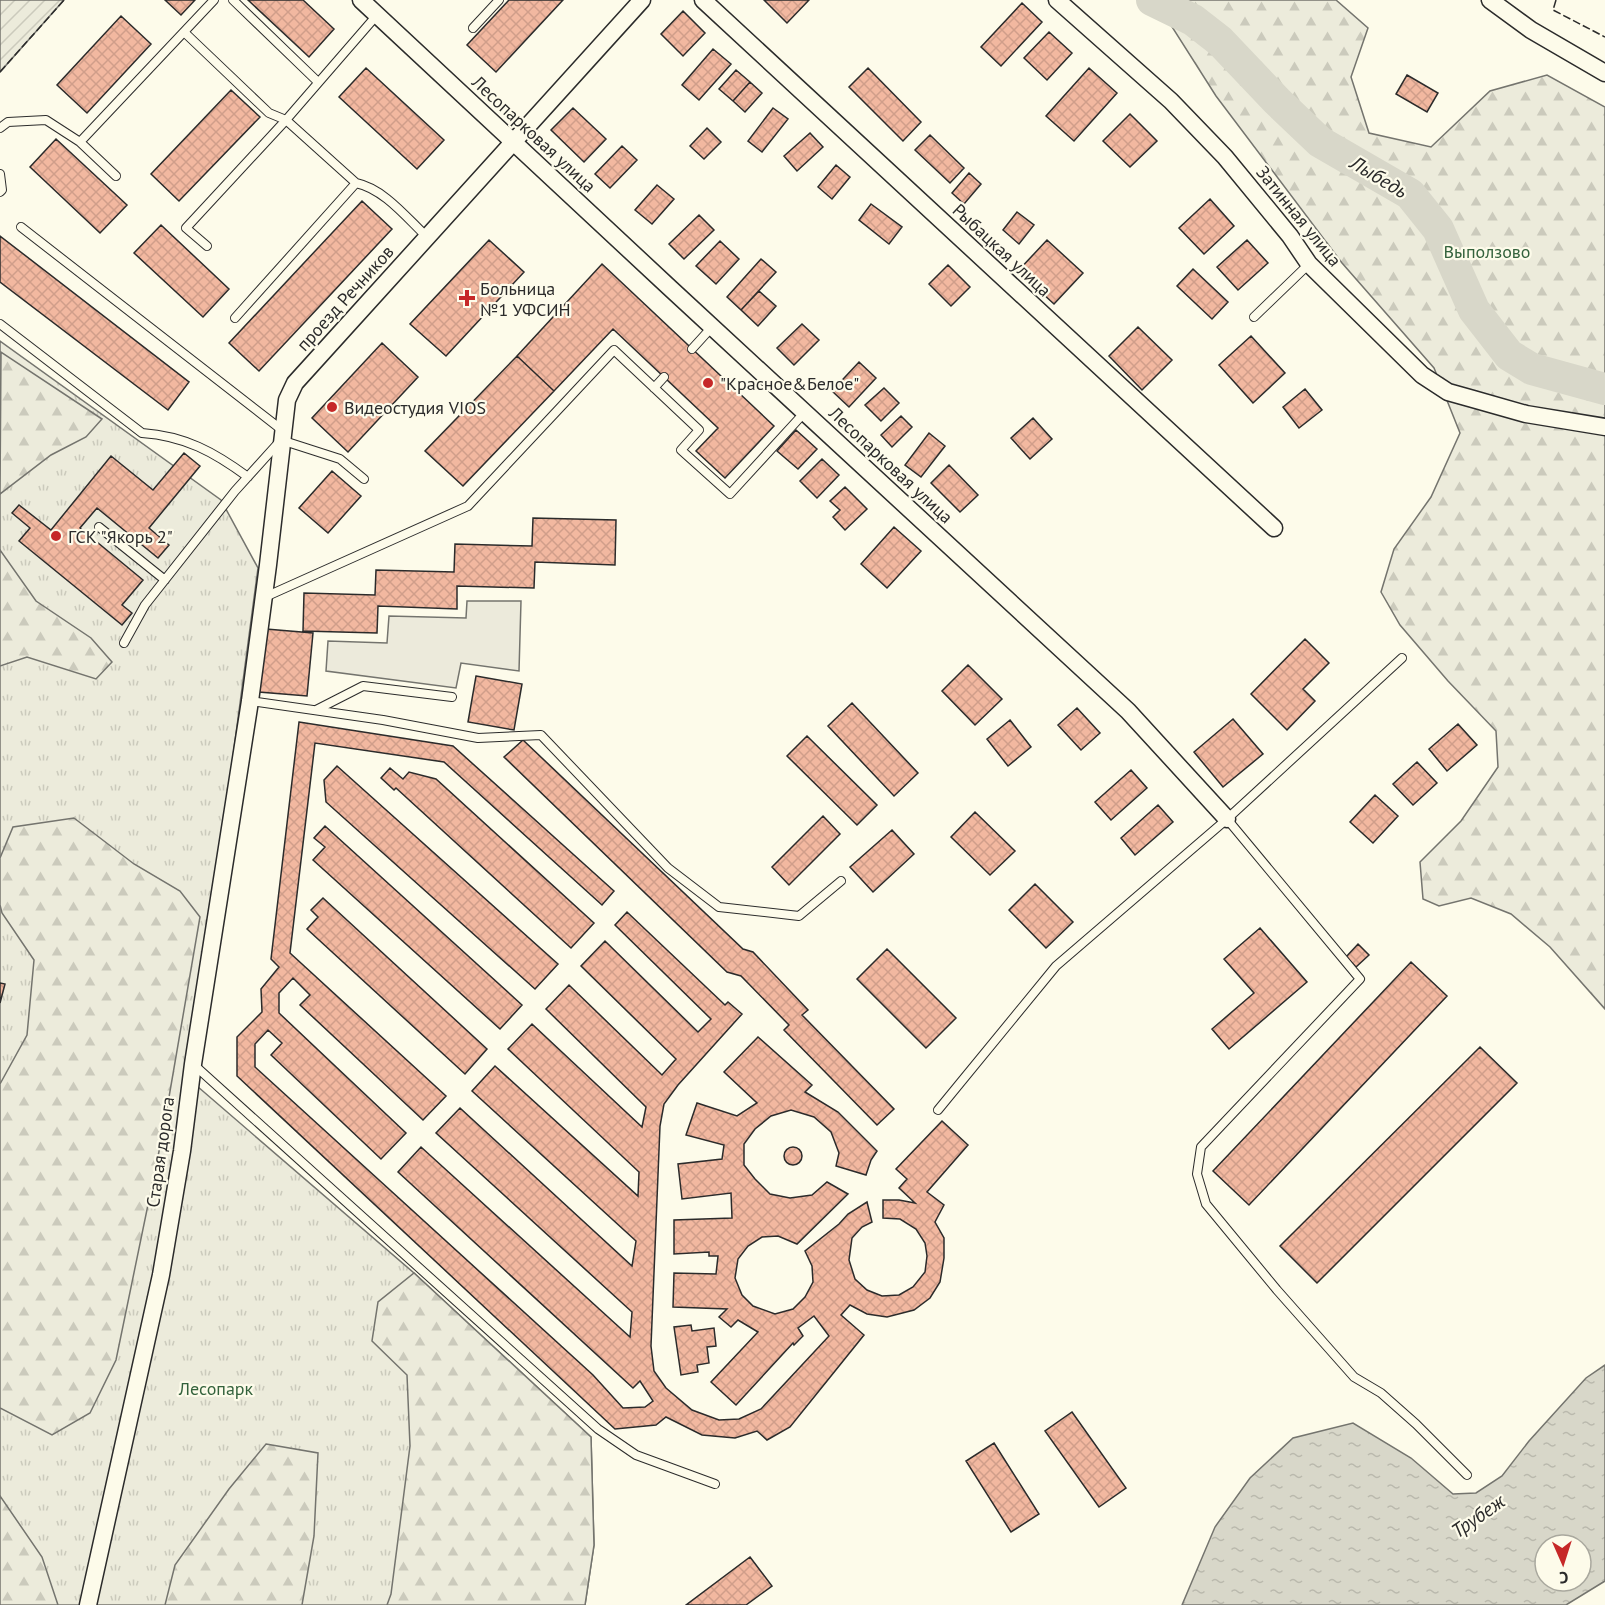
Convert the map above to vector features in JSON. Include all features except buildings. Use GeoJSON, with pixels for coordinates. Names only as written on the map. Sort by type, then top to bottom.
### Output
{"type":"FeatureCollection","features":[{"type":"Feature","properties":{"kind":"street","name":"Лесопарковая улица"},"geometry":{"type":"LineString","coordinates":[[362,0],[1128,711],[1227,819]]}},
{"type":"Feature","properties":{"kind":"street","name":"проезд Речников"},"geometry":{"type":"LineString","coordinates":[[250,701],[282,435],[287,400],[295,383],[642,0]]}},
{"type":"Feature","properties":{"kind":"street","name":"Рыбацкая улица"},"geometry":{"type":"LineString","coordinates":[[703,0],[1274,528]]}},
{"type":"Feature","properties":{"kind":"street","name":"Затинная улица"},"geometry":{"type":"LineString","coordinates":[[1057,0],[1171,101],[1217,149],[1290,236],[1309,264],[1422,375],[1448,392],[1526,414],[1605,428]]}},
{"type":"Feature","properties":{"kind":"street"},"geometry":{"type":"LineString","coordinates":[[1490,0],[1531,30],[1605,73]]}},
{"type":"Feature","properties":{"kind":"street","name":"Старая дорога"},"geometry":{"type":"LineString","coordinates":[[88,1605],[161,1275],[250,701]]}},
{"type":"Feature","properties":{"kind":"lane"},"geometry":{"type":"LineString","coordinates":[[80,142],[214,0]]}},
{"type":"Feature","properties":{"kind":"lane"},"geometry":{"type":"LineString","coordinates":[[234,0],[318,82]]}},
{"type":"Feature","properties":{"kind":"lane"},"geometry":{"type":"LineString","coordinates":[[473,28],[499,0]]}},
{"type":"Feature","properties":{"kind":"lane"},"geometry":{"type":"LineString","coordinates":[[207,246],[186,228],[286,120],[377,15]]}},
{"type":"Feature","properties":{"kind":"lane"},"geometry":{"type":"LineString","coordinates":[[184,32],[269,113],[286,120],[356,183],[367,185],[378,191],[426,236]]}},
{"type":"Feature","properties":{"kind":"lane"},"geometry":{"type":"LineString","coordinates":[[0,128],[8,122],[46,120],[80,142],[116,176]]}},
{"type":"Feature","properties":{"kind":"lane"},"geometry":{"type":"LineString","coordinates":[[0,174],[2,190],[0,192]]}},
{"type":"Feature","properties":{"kind":"lane"},"geometry":{"type":"LineString","coordinates":[[235,318],[356,183]]}},
{"type":"Feature","properties":{"kind":"lane"},"geometry":{"type":"LineString","coordinates":[[21,227],[282,435],[340,459],[364,479]]}},
{"type":"Feature","properties":{"kind":"lane"},"geometry":{"type":"LineString","coordinates":[[1254,317],[1309,264]]}},
{"type":"Feature","properties":{"kind":"lane"},"geometry":{"type":"LineString","coordinates":[[0,324],[142,433],[165,435],[189,441],[224,460],[248,477]]}},
{"type":"Feature","properties":{"kind":"lane"},"geometry":{"type":"LineString","coordinates":[[692,349],[712,327]]}},
{"type":"Feature","properties":{"kind":"lane"},"geometry":{"type":"LineString","coordinates":[[264,597],[468,506],[614,350],[699,430],[681,450],[730,494],[805,412]]}},
{"type":"Feature","properties":{"kind":"lane"},"geometry":{"type":"LineString","coordinates":[[654,388],[664,377]]}},
{"type":"Feature","properties":{"kind":"lane"},"geometry":{"type":"LineString","coordinates":[[124,643],[145,605],[282,435]]}},
{"type":"Feature","properties":{"kind":"lane"},"geometry":{"type":"LineString","coordinates":[[99,527],[165,580]]}},
{"type":"Feature","properties":{"kind":"lane"},"geometry":{"type":"LineString","coordinates":[[938,1110],[1056,966],[1227,819],[1401,658]]}},
{"type":"Feature","properties":{"kind":"lane"},"geometry":{"type":"LineString","coordinates":[[315,711],[363,686],[452,698]]}},
{"type":"Feature","properties":{"kind":"lane"},"geometry":{"type":"LineString","coordinates":[[250,701],[383,720],[478,738],[541,735],[668,868],[720,907],[799,915],[841,881]]}},
{"type":"Feature","properties":{"kind":"lane"},"geometry":{"type":"LineString","coordinates":[[1227,819],[1360,979],[1201,1147],[1197,1174],[1206,1204],[1277,1290],[1354,1377],[1381,1393],[1467,1475]]}},
{"type":"Feature","properties":{"kind":"lane"},"geometry":{"type":"LineString","coordinates":[[192,1064],[598,1429],[636,1455],[715,1484]]}},
{"type":"Feature","properties":{"kind":"green space"},"geometry":{"type":"Polygon","coordinates":[[[0,0],[64,0],[0,72],[0,0]]]}},
{"type":"Feature","properties":{"kind":"green space","name":"Выползово"},"geometry":{"type":"Polygon","coordinates":[[[1155,0],[1336,0],[1368,28],[1351,77],[1369,133],[1431,147],[1490,91],[1547,75],[1605,107],[1605,1009],[1550,947],[1511,914],[1471,898],[1439,906],[1423,899],[1420,862],[1461,821],[1498,767],[1496,731],[1448,681],[1400,625],[1381,592],[1394,549],[1431,497],[1460,433],[1434,368],[1342,263],[1216,96],[1155,0]]]}},
{"type":"Feature","properties":{"kind":"green space","name":"Лесопарк"},"geometry":{"type":"Polygon","coordinates":[[[0,341],[221,500],[258,568],[190,1080],[414,1273],[591,1437],[594,1545],[585,1605],[0,1605],[0,341]]]}},
{"type":"Feature","properties":{"kind":"green space"},"geometry":{"type":"Polygon","coordinates":[[[1,352],[102,419],[86,437],[51,455],[0,494],[1,352]]]}},
{"type":"Feature","properties":{"kind":"green space"},"geometry":{"type":"Polygon","coordinates":[[[0,550],[36,601],[91,638],[112,662],[96,679],[27,657],[0,666],[0,550]]]}},
{"type":"Feature","properties":{"kind":"green space"},"geometry":{"type":"Polygon","coordinates":[[[74,818],[134,864],[180,891],[200,917],[163,1132],[116,1360],[90,1413],[52,1435],[0,1408],[0,1084],[27,1035],[34,960],[2,913],[0,858],[13,827],[74,818]]]}},
{"type":"Feature","properties":{"kind":"green space"},"geometry":{"type":"Polygon","coordinates":[[[414,1273],[591,1437],[594,1545],[585,1605],[387,1605],[391,1594],[410,1446],[407,1375],[372,1341],[378,1302],[414,1273]]]}},
{"type":"Feature","properties":{"kind":"green space"},"geometry":{"type":"Polygon","coordinates":[[[266,1444],[318,1453],[314,1536],[302,1605],[165,1605],[175,1565],[229,1489],[266,1444]]]}},
{"type":"Feature","properties":{"kind":"green space"},"geometry":{"type":"Polygon","coordinates":[[[0,1496],[42,1557],[58,1605],[0,1605],[0,1496]]]}},
{"type":"Feature","properties":{"kind":"shaded area"},"geometry":{"type":"Polygon","coordinates":[[[467,601],[521,601],[519,671],[461,663],[456,688],[326,671],[328,641],[387,643],[389,616],[466,618],[467,601]]]}},
{"type":"Feature","properties":{"kind":"water","name":"Трубеж"},"geometry":{"type":"Polygon","coordinates":[[[1605,1365],[1605,1581],[1593,1588],[1593,1533],[1533,1533],[1533,1593],[1586,1593],[1566,1605],[1182,1605],[1215,1527],[1250,1478],[1293,1438],[1353,1423],[1411,1458],[1453,1494],[1476,1493],[1502,1476],[1529,1441],[1586,1378],[1605,1365]]]}},
{"type":"Feature","properties":{"kind":"waterway","name":"Лыбедь"},"geometry":{"type":"LineString","coordinates":[[1152,0],[1193,20],[1220,41],[1320,142],[1410,194],[1438,229],[1474,310],[1509,355],[1532,369],[1605,389]]}},
{"type":"Feature","properties":{"kind":"fence"},"geometry":{"type":"LineString","coordinates":[[0,72],[64,0]]}},
{"type":"Feature","properties":{"kind":"fence"},"geometry":{"type":"LineString","coordinates":[[1556,0],[1553,10],[1605,37]]}},
{"type":"Feature","properties":{"kind":"place","name":"Больница №1 УФСИН"},"geometry":{"type":"Point","coordinates":[467,298]}},
{"type":"Feature","properties":{"kind":"place","name":"\"Красное&Белое\""},"geometry":{"type":"Point","coordinates":[708,383]}},
{"type":"Feature","properties":{"kind":"place","name":"Видеостудия VIOS"},"geometry":{"type":"Point","coordinates":[332,407]}},
{"type":"Feature","properties":{"kind":"place","name":"ГСК \"Якорь 2\""},"geometry":{"type":"Point","coordinates":[56,536]}}]}
